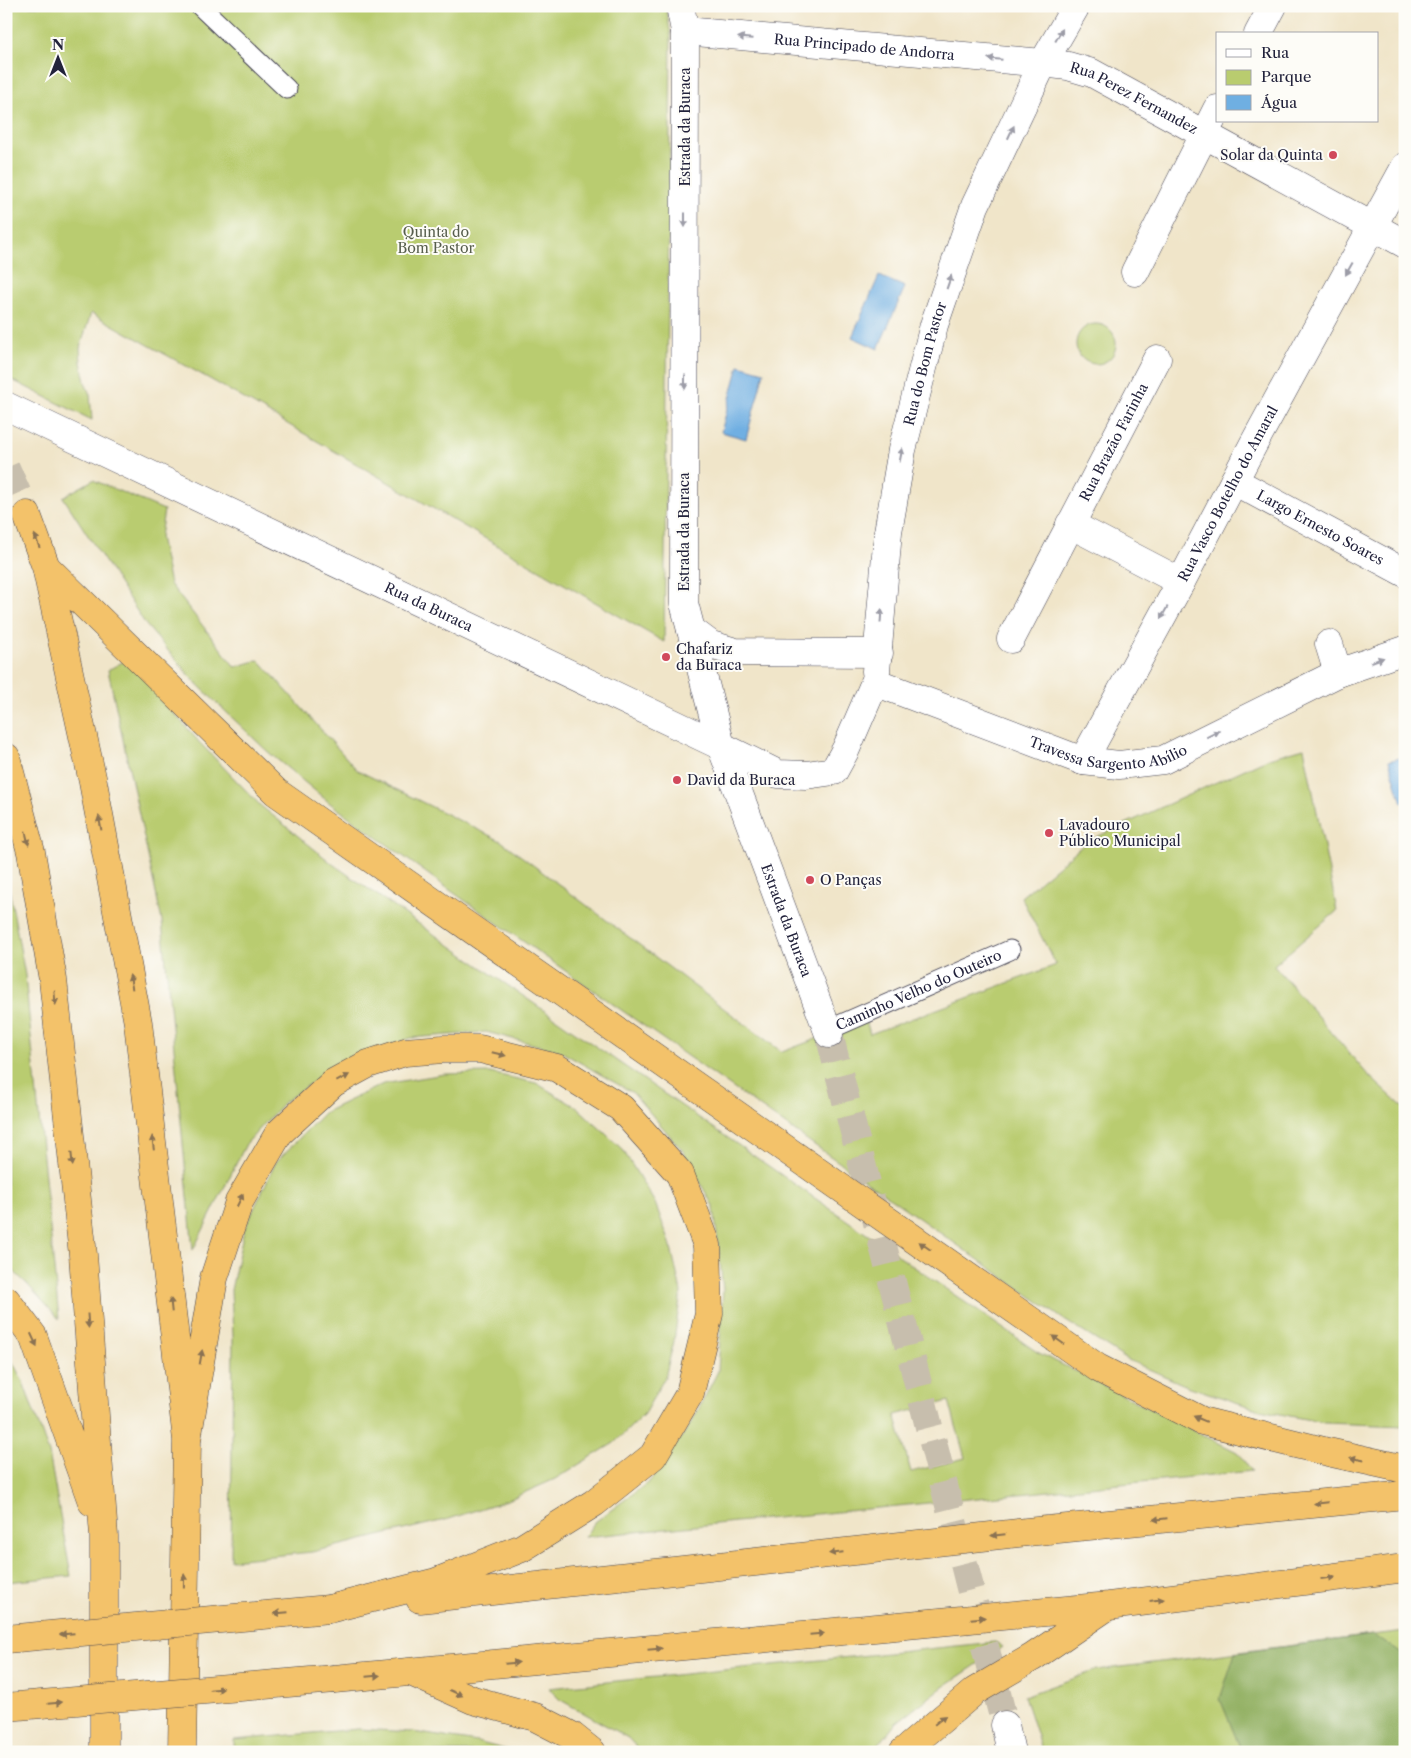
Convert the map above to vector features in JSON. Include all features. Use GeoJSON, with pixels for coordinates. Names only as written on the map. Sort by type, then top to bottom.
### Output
{"type":"FeatureCollection","features":[{"type":"Feature","properties":{"kind":"highway"},"geometry":{"type":"LineString","coordinates":[[27,515],[46,566],[93,782],[138,1023],[187,1440],[182,1752]]}},
{"type":"Feature","properties":{"kind":"highway"},"geometry":{"type":"LineString","coordinates":[[46,566],[276,792],[1098,1368],[1202,1421],[1405,1469]]}},
{"type":"Feature","properties":{"kind":"highway"},"geometry":{"type":"LineString","coordinates":[[6,757],[31,852],[53,980],[82,1255],[104,1536],[104,1752]]}},
{"type":"Feature","properties":{"kind":"highway"},"geometry":{"type":"LineString","coordinates":[[187,1440],[214,1278],[239,1202],[279,1133],[333,1083],[350,1073],[368,1064],[405,1052],[443,1049],[480,1049],[557,1068],[621,1108],[680,1174],[707,1245],[709,1314],[690,1393],[653,1456],[594,1503],[522,1548],[436,1582],[330,1609]]}},
{"type":"Feature","properties":{"kind":"highway"},"geometry":{"type":"LineString","coordinates":[[6,1300],[33,1336],[104,1536]]}},
{"type":"Feature","properties":{"kind":"highway"},"geometry":{"type":"LineString","coordinates":[[6,1639],[330,1609],[1027,1532],[1405,1495]]}},
{"type":"Feature","properties":{"kind":"highway"},"geometry":{"type":"LineString","coordinates":[[6,1707],[411,1672],[1109,1606],[1405,1568]]}},
{"type":"Feature","properties":{"kind":"highway"},"geometry":{"type":"LineString","coordinates":[[903,1752],[975,1691],[1033,1657],[1109,1606]]}},
{"type":"Feature","properties":{"kind":"highway"},"geometry":{"type":"LineString","coordinates":[[411,1672],[473,1700],[535,1717],[572,1736],[592,1752]]}},
{"type":"Feature","properties":{"kind":"street","name":"Rua do Bom Pastor"},"geometry":{"type":"LineString","coordinates":[[875,682],[889,523],[902,450],[934,325],[975,206],[1043,63],[1076,6]]}},
{"type":"Feature","properties":{"kind":"street"},"geometry":{"type":"LineString","coordinates":[[1259,32],[1273,6]]}},
{"type":"Feature","properties":{"kind":"street","name":"Rua Principado de Andorra"},"geometry":{"type":"LineString","coordinates":[[682,19],[1043,63]]}},
{"type":"Feature","properties":{"kind":"street","name":"Estrada da Buraca"},"geometry":{"type":"LineString","coordinates":[[682,19],[684,603],[721,746],[828,1032]]}},
{"type":"Feature","properties":{"kind":"street","name":"Rua Perez Fernandez"},"geometry":{"type":"LineString","coordinates":[[1043,63],[1068,66],[1092,73],[1405,244]]}},
{"type":"Feature","properties":{"kind":"street"},"geometry":{"type":"LineString","coordinates":[[1135,272],[1216,111]]}},
{"type":"Feature","properties":{"kind":"street","name":"Rua Vasco Botelho do Amaral"},"geometry":{"type":"LineString","coordinates":[[1083,761],[1405,167]]}},
{"type":"Feature","properties":{"kind":"street","name":"Rua Brazão Farinha"},"geometry":{"type":"LineString","coordinates":[[1011,639],[1157,359]]}},
{"type":"Feature","properties":{"kind":"street","name":"Rua da Buraca"},"geometry":{"type":"LineString","coordinates":[[6,406],[778,774],[806,775],[834,770],[846,749],[875,682]]}},
{"type":"Feature","properties":{"kind":"street","name":"Largo Ernesto Soares"},"geometry":{"type":"LineString","coordinates":[[1234,481],[1405,573]]}},
{"type":"Feature","properties":{"kind":"street"},"geometry":{"type":"LineString","coordinates":[[1070,524],[1181,582]]}},
{"type":"Feature","properties":{"kind":"street"},"geometry":{"type":"LineString","coordinates":[[691,630],[711,645],[734,652],[878,653]]}},
{"type":"Feature","properties":{"kind":"street"},"geometry":{"type":"LineString","coordinates":[[1329,644],[1338,673]]}},
{"type":"Feature","properties":{"kind":"street","name":"Travessa Sargento Abílio"},"geometry":{"type":"LineString","coordinates":[[875,682],[1083,761],[1118,765],[1163,760],[1338,673],[1405,650]]}},
{"type":"Feature","properties":{"kind":"street"},"geometry":{"type":"LineString","coordinates":[[1005,1725],[1011,1752]]}},
{"type":"Feature","properties":{"kind":"lane"},"geometry":{"type":"LineString","coordinates":[[200,6],[287,89]]}},
{"type":"Feature","properties":{"kind":"lane","name":"Caminho Velho do Outeiro"},"geometry":{"type":"LineString","coordinates":[[828,1032],[1010,950]]}},
{"type":"Feature","properties":{"kind":"green space","name":"Quinta do Bom Pastor"},"geometry":{"type":"Polygon","coordinates":[[[6,6],[666,6],[671,36],[664,642],[215,382],[91,313],[80,348],[85,382],[90,395],[92,420],[6,377],[6,6]]]}},
{"type":"Feature","properties":{"kind":"green space"},"geometry":{"type":"Polygon","coordinates":[[[1100,324],[1107,327],[1113,333],[1116,344],[1115,352],[1107,361],[1100,364],[1092,364],[1085,361],[1077,352],[1076,340],[1079,333],[1088,325],[1100,324]]]}},
{"type":"Feature","properties":{"kind":"green space"},"geometry":{"type":"Polygon","coordinates":[[[93,480],[164,510],[160,537],[170,584],[235,667],[259,660],[357,770],[501,841],[782,1052],[866,1020],[870,1034],[1056,965],[1021,897],[1088,841],[1269,758],[1304,748],[1337,911],[1274,965],[1367,1074],[1405,1109],[1405,1426],[1325,1423],[1260,1410],[1187,1386],[1126,1359],[1066,1321],[454,893],[331,804],[267,751],[196,683],[146,625],[63,497],[93,480]]]}},
{"type":"Feature","properties":{"kind":"green space"},"geometry":{"type":"Polygon","coordinates":[[[128,659],[199,742],[261,806],[334,865],[1037,1352],[1237,1452],[1252,1471],[584,1537],[595,1522],[650,1481],[692,1422],[718,1371],[723,1289],[714,1208],[683,1151],[633,1093],[560,1051],[486,1032],[411,1038],[336,1066],[284,1102],[246,1144],[193,1250],[162,921],[108,670],[128,659]],[[949,1401],[895,1415],[911,1472],[965,1458],[949,1401]]]}},
{"type":"Feature","properties":{"kind":"green space"},"geometry":{"type":"Polygon","coordinates":[[[6,872],[25,975],[59,1319],[6,1264],[6,872]]]}},
{"type":"Feature","properties":{"kind":"green space"},"geometry":{"type":"Polygon","coordinates":[[[490,1073],[536,1083],[578,1108],[623,1150],[655,1203],[670,1243],[681,1292],[674,1341],[665,1377],[644,1414],[614,1443],[555,1479],[510,1499],[449,1519],[312,1552],[231,1560],[233,1336],[231,1290],[244,1230],[276,1162],[325,1112],[383,1084],[445,1074],[490,1073]]]}},
{"type":"Feature","properties":{"kind":"green space"},"geometry":{"type":"Polygon","coordinates":[[[6,1349],[23,1382],[49,1453],[71,1576],[6,1582],[6,1349]]]}},
{"type":"Feature","properties":{"kind":"green space"},"geometry":{"type":"Polygon","coordinates":[[[1405,1631],[1405,1752],[1042,1752],[1024,1696],[1097,1670],[1405,1631]]]}},
{"type":"Feature","properties":{"kind":"green space"},"geometry":{"type":"Polygon","coordinates":[[[1374,1635],[1405,1656],[1405,1752],[1242,1752],[1220,1699],[1235,1653],[1374,1635]]]}},
{"type":"Feature","properties":{"kind":"green space"},"geometry":{"type":"Polygon","coordinates":[[[995,1642],[1003,1647],[943,1687],[897,1722],[873,1752],[641,1752],[628,1738],[559,1699],[549,1688],[995,1642]]]}},
{"type":"Feature","properties":{"kind":"green space"},"geometry":{"type":"Polygon","coordinates":[[[358,1729],[413,1732],[477,1742],[515,1752],[234,1752],[234,1740],[358,1729]]]}},
{"type":"Feature","properties":{"kind":"water"},"geometry":{"type":"Polygon","coordinates":[[[879,276],[905,287],[878,349],[852,337],[879,276]]]}},
{"type":"Feature","properties":{"kind":"water"},"geometry":{"type":"Polygon","coordinates":[[[739,365],[764,372],[746,439],[721,432],[739,365]]]}},
{"type":"Feature","properties":{"kind":"water"},"geometry":{"type":"Polygon","coordinates":[[[1405,756],[1405,802],[1402,803],[1389,761],[1405,756]]]}},
{"type":"Feature","properties":{"kind":"tunnel"},"geometry":{"type":"LineString","coordinates":[[6,468],[27,515]]}},
{"type":"Feature","properties":{"kind":"tunnel"},"geometry":{"type":"LineString","coordinates":[[829,1034],[1005,1725]]}},
{"type":"Feature","properties":{"kind":"place","name":"Solar da Quinta"},"geometry":{"type":"Point","coordinates":[1333,155]}},
{"type":"Feature","properties":{"kind":"place","name":"Chafariz da Buraca"},"geometry":{"type":"Point","coordinates":[666,657]}},
{"type":"Feature","properties":{"kind":"place","name":"David da Buraca"},"geometry":{"type":"Point","coordinates":[677,780]}},
{"type":"Feature","properties":{"kind":"place","name":"Lavadouro Público Municipal"},"geometry":{"type":"Point","coordinates":[1049,833]}},
{"type":"Feature","properties":{"kind":"place","name":"O Panças"},"geometry":{"type":"Point","coordinates":[810,880]}}]}
